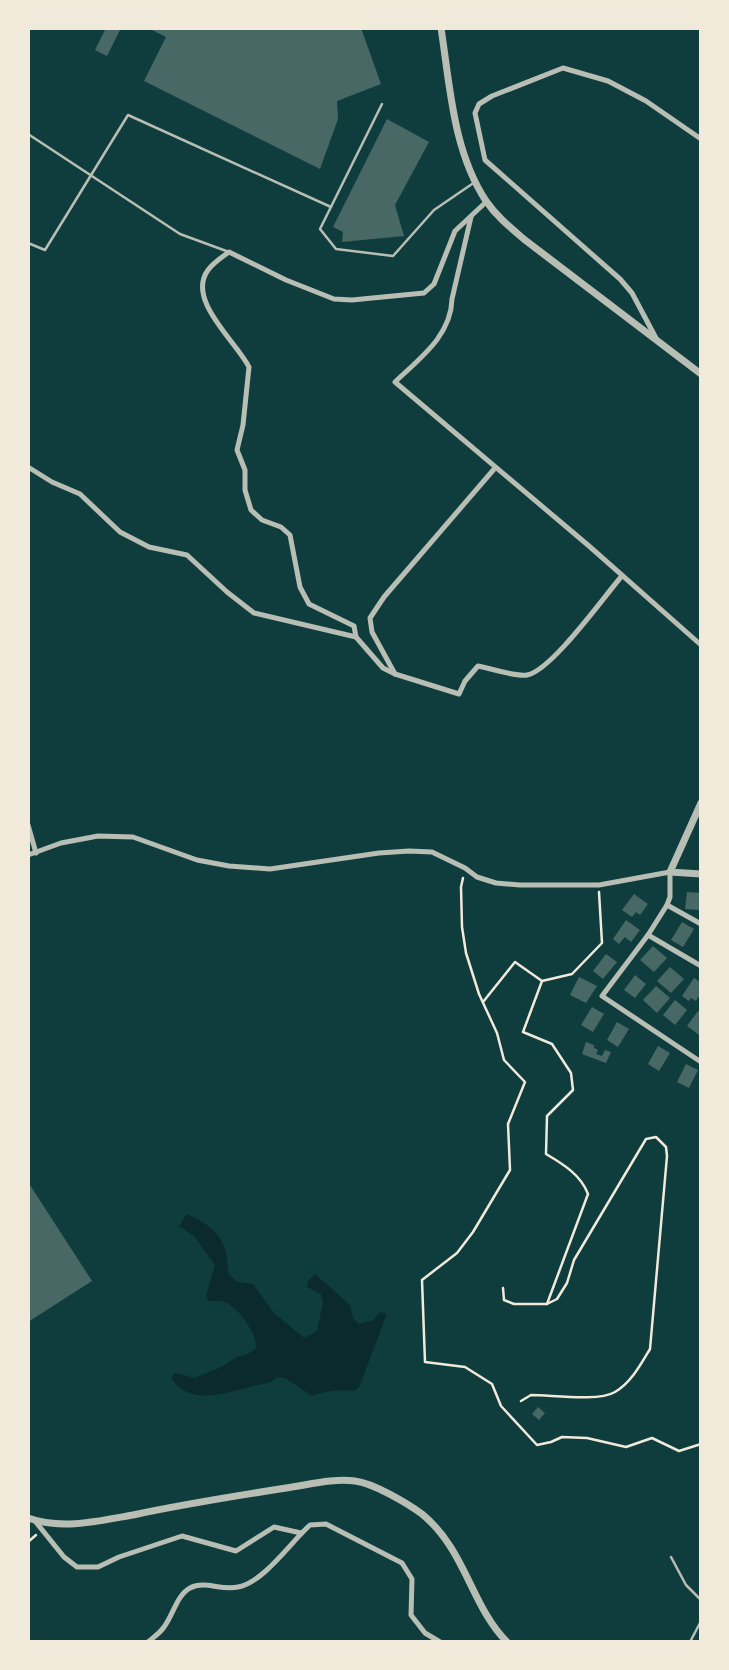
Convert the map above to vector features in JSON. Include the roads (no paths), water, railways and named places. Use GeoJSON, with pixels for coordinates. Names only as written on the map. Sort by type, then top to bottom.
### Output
{"type":"FeatureCollection","features":[{"type":"Feature","properties":{"kind":"street"},"geometry":{"type":"LineString","coordinates":[[441,28],[454,113],[464,157],[486,202],[525,240],[701,374]]}},
{"type":"Feature","properties":{"kind":"street"},"geometry":{"type":"LineString","coordinates":[[658,340],[632,293],[620,279],[485,160],[475,113],[479,104],[492,96],[563,68],[608,81],[646,101],[701,139]]}},
{"type":"Feature","properties":{"kind":"street"},"geometry":{"type":"LineString","coordinates":[[486,202],[455,231],[434,284],[424,293],[352,300],[334,299],[286,280],[229,252],[206,272],[201,291],[206,307],[244,356],[249,367],[243,425],[237,450],[244,470],[245,490],[251,510],[262,520],[281,527],[290,535],[300,587],[309,604],[354,626],[356,637],[383,668],[459,694],[465,681],[478,666],[525,676],[540,670],[557,654],[621,577]]}},
{"type":"Feature","properties":{"kind":"street"},"geometry":{"type":"LineString","coordinates":[[471,217],[451,309],[440,336],[395,382],[701,645]]}},
{"type":"Feature","properties":{"kind":"street"},"geometry":{"type":"LineString","coordinates":[[28,467],[52,482],[80,494],[130,537],[149,547],[187,555],[254,613],[356,637]]}},
{"type":"Feature","properties":{"kind":"street"},"geometry":{"type":"LineString","coordinates":[[395,674],[372,632],[370,618],[384,597],[495,468]]}},
{"type":"Feature","properties":{"kind":"street"},"geometry":{"type":"LineString","coordinates":[[701,803],[670,873],[670,897],[667,905],[602,996],[701,1062]]}},
{"type":"Feature","properties":{"kind":"street"},"geometry":{"type":"LineString","coordinates":[[28,825],[36,853]]}},
{"type":"Feature","properties":{"kind":"street"},"geometry":{"type":"LineString","coordinates":[[28,855],[61,843],[98,836],[121,836],[133,837],[197,860],[270,869],[409,851],[432,852],[477,877],[496,883],[520,885],[599,885],[670,873],[701,874]]}},
{"type":"Feature","properties":{"kind":"street"},"geometry":{"type":"LineString","coordinates":[[667,905],[701,924]]}},
{"type":"Feature","properties":{"kind":"street"},"geometry":{"type":"LineString","coordinates":[[648,935],[701,966]]}},
{"type":"Feature","properties":{"kind":"street"},"geometry":{"type":"LineString","coordinates":[[31,1519],[51,1525],[89,1522],[213,1499],[326,1482],[356,1481],[377,1489],[420,1513],[436,1527],[463,1567],[497,1632],[507,1642]]}},
{"type":"Feature","properties":{"kind":"street"},"geometry":{"type":"LineString","coordinates":[[31,1519],[64,1557],[77,1567],[98,1567],[182,1535],[236,1551],[274,1527],[301,1533]]}},
{"type":"Feature","properties":{"kind":"street"},"geometry":{"type":"LineString","coordinates":[[148,1642],[162,1631],[181,1594],[192,1586],[206,1584],[224,1589],[255,1581],[310,1525],[326,1524],[402,1563],[412,1579],[411,1615],[425,1633],[440,1642]]}},
{"type":"Feature","properties":{"kind":"lane"},"geometry":{"type":"LineString","coordinates":[[382,104],[320,229],[336,249],[393,256],[434,210],[475,182]]}},
{"type":"Feature","properties":{"kind":"lane"},"geometry":{"type":"LineString","coordinates":[[28,243],[45,250],[128,115],[331,207]]}},
{"type":"Feature","properties":{"kind":"lane"},"geometry":{"type":"LineString","coordinates":[[28,134],[180,234],[229,252]]}},
{"type":"Feature","properties":{"kind":"lane"},"geometry":{"type":"LineString","coordinates":[[671,1557],[686,1585],[701,1600]]}},
{"type":"Feature","properties":{"kind":"lane"},"geometry":{"type":"LineString","coordinates":[[690,1642],[701,1620]]}},
{"type":"Feature","properties":{"kind":"water"},"geometry":{"type":"Polygon","coordinates":[[[187,1214],[206,1224],[223,1243],[228,1273],[237,1282],[253,1284],[274,1313],[304,1338],[317,1331],[323,1303],[321,1294],[307,1287],[308,1281],[315,1274],[350,1305],[353,1318],[359,1324],[374,1320],[380,1312],[387,1314],[359,1387],[354,1391],[333,1391],[312,1396],[285,1378],[277,1377],[269,1383],[204,1396],[181,1388],[171,1378],[175,1373],[195,1378],[256,1348],[250,1329],[236,1310],[223,1301],[208,1301],[206,1296],[215,1265],[194,1236],[179,1226],[187,1214]]]}}]}
